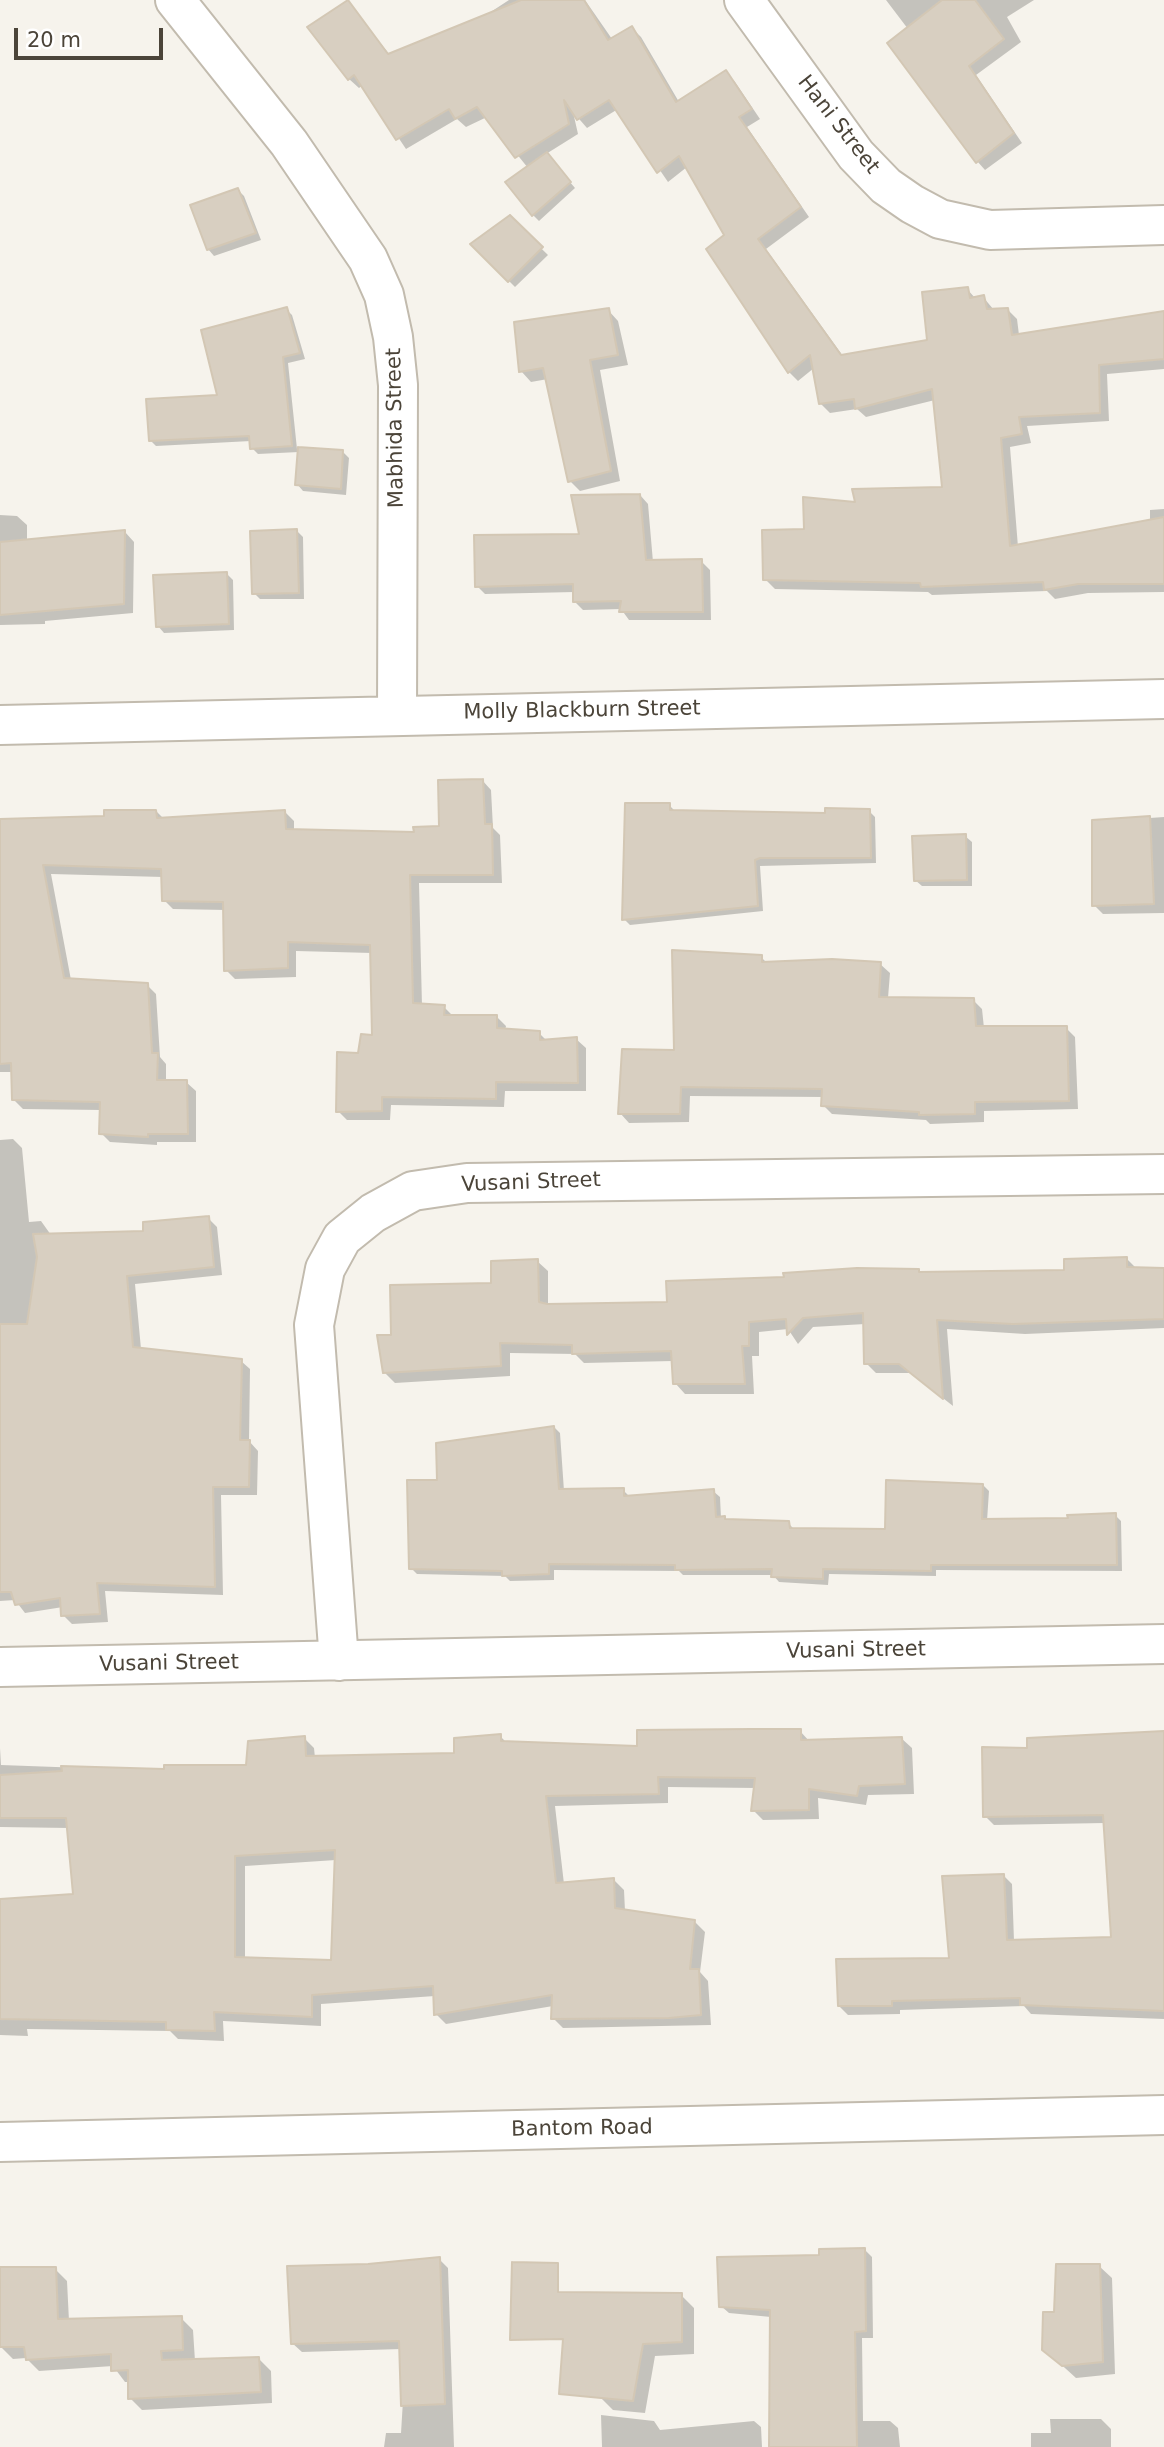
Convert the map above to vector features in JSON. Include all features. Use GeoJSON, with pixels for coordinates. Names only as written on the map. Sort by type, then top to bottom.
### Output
{"type":"FeatureCollection","features":[{"type":"Feature","properties":{"kind":"street","name":"Mabhida Street"},"geometry":{"type":"LineString","coordinates":[[175,0],[289,143],[368,260],[384,295],[394,337],[398,385],[397,715]]}},
{"type":"Feature","properties":{"kind":"street","name":"Hani Street"},"geometry":{"type":"LineString","coordinates":[[744,0],[856,155],[886,186],[912,204],[940,219],[990,230],[1164,225]]}},
{"type":"Feature","properties":{"kind":"street","name":"Molly Blackburn Street"},"geometry":{"type":"LineString","coordinates":[[0,724],[1164,699]]}},
{"type":"Feature","properties":{"kind":"street","name":"Vusani Street"},"geometry":{"type":"LineString","coordinates":[[339,1661],[314,1325],[325,1269],[342,1238],[373,1213],[413,1191],[467,1183],[1164,1174]]}},
{"type":"Feature","properties":{"kind":"street","name":"Vusani Street"},"geometry":{"type":"LineString","coordinates":[[0,1667],[1164,1644]]}},
{"type":"Feature","properties":{"kind":"street","name":"Bantom Road"},"geometry":{"type":"LineString","coordinates":[[0,2142],[1164,2115]]}},
{"type":"Feature","properties":{"kind":"building"},"geometry":{"type":"Polygon","coordinates":[[[348,0],[388,54],[521,0],[584,0],[608,40],[632,26],[676,102],[726,70],[752,109],[739,117],[801,207],[758,239],[841,355],[927,340],[922,292],[968,287],[970,298],[984,295],[987,309],[1008,308],[1012,335],[1164,311],[1164,359],[1099,365],[1100,413],[1019,417],[1022,434],[1001,438],[1010,546],[1164,517],[1164,584],[1078,584],[1044,590],[1043,582],[921,587],[920,583],[763,580],[762,530],[804,529],[803,497],[855,502],[852,489],[942,487],[932,389],[855,409],[854,399],[819,404],[810,355],[788,373],[706,249],[724,235],[679,156],[657,173],[609,100],[577,120],[564,100],[569,124],[515,158],[477,107],[455,119],[449,109],[396,140],[354,75],[348,80],[307,27],[348,0]]]}},
{"type":"Feature","properties":{"kind":"building"},"geometry":{"type":"Polygon","coordinates":[[[942,0],[975,0],[1004,39],[969,66],[1014,133],[976,163],[887,43],[942,0]]]}},
{"type":"Feature","properties":{"kind":"building"},"geometry":{"type":"Polygon","coordinates":[[[547,152],[571,182],[532,216],[505,182],[547,152]]]}},
{"type":"Feature","properties":{"kind":"building"},"geometry":{"type":"Polygon","coordinates":[[[238,188],[256,233],[207,250],[190,205],[238,188]]]}},
{"type":"Feature","properties":{"kind":"building"},"geometry":{"type":"Polygon","coordinates":[[[510,215],[543,247],[508,282],[470,244],[510,215]]]}},
{"type":"Feature","properties":{"kind":"building"},"geometry":{"type":"Polygon","coordinates":[[[287,307],[300,353],[283,357],[292,446],[250,449],[249,436],[149,441],[146,399],[217,395],[201,330],[287,307]]]}},
{"type":"Feature","properties":{"kind":"building"},"geometry":{"type":"Polygon","coordinates":[[[609,308],[618,355],[590,360],[611,471],[568,482],[543,368],[519,372],[514,322],[609,308]]]}},
{"type":"Feature","properties":{"kind":"building"},"geometry":{"type":"Polygon","coordinates":[[[298,447],[343,450],[341,489],[295,485],[298,447]]]}},
{"type":"Feature","properties":{"kind":"building"},"geometry":{"type":"Polygon","coordinates":[[[640,494],[646,560],[702,559],[703,612],[619,612],[621,601],[573,602],[573,584],[475,587],[474,535],[579,534],[571,495],[640,494]]]}},
{"type":"Feature","properties":{"kind":"building"},"geometry":{"type":"Polygon","coordinates":[[[297,529],[299,593],[252,594],[250,531],[297,529]]]}},
{"type":"Feature","properties":{"kind":"building"},"geometry":{"type":"Polygon","coordinates":[[[125,530],[124,604],[0,615],[0,542],[125,530]]]}},
{"type":"Feature","properties":{"kind":"building"},"geometry":{"type":"Polygon","coordinates":[[[227,572],[229,624],[156,627],[153,575],[227,572]]]}},
{"type":"Feature","properties":{"kind":"building"},"geometry":{"type":"Polygon","coordinates":[[[483,779],[485,824],[492,824],[493,875],[410,875],[413,1003],[445,1005],[444,1015],[497,1015],[497,1028],[540,1031],[540,1040],[577,1037],[578,1083],[496,1082],[496,1099],[382,1097],[382,1111],[336,1112],[337,1052],[358,1053],[361,1034],[372,1035],[370,945],[288,942],[288,968],[224,971],[223,902],[162,901],[161,869],[43,865],[64,978],[148,983],[152,1053],[158,1053],[157,1080],[187,1080],[188,1134],[148,1134],[148,1137],[99,1134],[100,1102],[12,1100],[11,1063],[0,1064],[0,819],[104,816],[104,810],[156,810],[157,818],[285,810],[286,829],[414,832],[413,827],[439,826],[438,780],[483,779]]]}},
{"type":"Feature","properties":{"kind":"building"},"geometry":{"type":"Polygon","coordinates":[[[625,803],[670,803],[670,810],[825,813],[825,808],[870,809],[871,858],[760,858],[755,860],[758,906],[622,920],[625,803]]]}},
{"type":"Feature","properties":{"kind":"building"},"geometry":{"type":"Polygon","coordinates":[[[1150,816],[1154,904],[1092,906],[1092,820],[1150,816]]]}},
{"type":"Feature","properties":{"kind":"building"},"geometry":{"type":"Polygon","coordinates":[[[966,834],[967,880],[914,881],[912,836],[966,834]]]}},
{"type":"Feature","properties":{"kind":"building"},"geometry":{"type":"Polygon","coordinates":[[[672,950],[762,955],[762,962],[832,959],[881,962],[879,997],[974,998],[976,1026],[1067,1026],[1069,1101],[975,1102],[975,1114],[919,1115],[919,1112],[821,1106],[822,1089],[681,1087],[680,1114],[618,1114],[622,1049],[674,1050],[672,950]]]}},
{"type":"Feature","properties":{"kind":"building"},"geometry":{"type":"Polygon","coordinates":[[[209,1216],[214,1267],[127,1276],[133,1347],[242,1359],[240,1440],[250,1440],[249,1487],[213,1487],[215,1587],[97,1583],[100,1614],[61,1616],[60,1598],[15,1605],[11,1592],[0,1592],[0,1324],[27,1324],[37,1257],[33,1234],[143,1231],[143,1222],[209,1216]]]}},
{"type":"Feature","properties":{"kind":"building"},"geometry":{"type":"Polygon","coordinates":[[[1127,1257],[1127,1267],[1164,1268],[1164,1319],[1013,1324],[937,1320],[943,1399],[899,1364],[864,1364],[863,1313],[803,1318],[787,1335],[786,1319],[749,1322],[749,1346],[742,1346],[745,1384],[673,1384],[671,1351],[572,1354],[572,1345],[500,1343],[501,1366],[383,1373],[377,1335],[391,1335],[390,1285],[491,1283],[491,1261],[538,1259],[539,1302],[547,1304],[667,1302],[666,1281],[784,1277],[783,1273],[857,1268],[919,1269],[919,1272],[1064,1270],[1064,1259],[1127,1257]]]}},
{"type":"Feature","properties":{"kind":"building"},"geometry":{"type":"Polygon","coordinates":[[[554,1426],[559,1489],[624,1488],[624,1496],[714,1489],[716,1517],[789,1521],[790,1528],[885,1529],[886,1480],[983,1484],[982,1519],[1068,1518],[1067,1515],[1116,1513],[1117,1565],[931,1565],[931,1571],[823,1569],[823,1579],[771,1577],[772,1569],[675,1570],[675,1565],[549,1564],[549,1574],[502,1576],[502,1571],[409,1569],[407,1480],[437,1480],[436,1443],[554,1426]]]}},
{"type":"Feature","properties":{"kind":"building"},"geometry":{"type":"Polygon","coordinates":[[[801,1729],[801,1740],[902,1737],[905,1784],[859,1786],[857,1796],[809,1789],[809,1810],[751,1811],[755,1778],[658,1777],[659,1794],[546,1796],[556,1883],[614,1878],[615,1908],[695,1920],[690,1969],[699,1969],[701,2015],[669,2018],[551,2019],[552,1995],[434,2015],[433,1986],[312,1995],[312,2017],[214,2012],[215,2031],[166,2030],[166,2022],[0,2019],[0,1899],[73,1894],[66,1818],[0,1818],[0,1775],[62,1771],[61,1766],[164,1769],[164,1765],[246,1765],[248,1741],[305,1736],[306,1756],[454,1753],[454,1738],[501,1734],[501,1741],[637,1746],[637,1730],[801,1729]],[[335,1850],[235,1856],[235,1957],[331,1960],[335,1850]]]}},
{"type":"Feature","properties":{"kind":"building"},"geometry":{"type":"Polygon","coordinates":[[[1164,1731],[1164,2011],[1020,2005],[1020,1998],[892,2001],[892,2006],[838,2006],[836,1959],[949,1958],[942,1876],[1004,1874],[1007,1940],[1111,1937],[1103,1815],[983,1817],[982,1747],[1027,1748],[1027,1738],[1164,1731]]]}},
{"type":"Feature","properties":{"kind":"building"},"geometry":{"type":"Polygon","coordinates":[[[865,2248],[866,2331],[855,2332],[857,2447],[769,2447],[770,2310],[719,2307],[717,2257],[819,2255],[819,2249],[865,2248]]]}},
{"type":"Feature","properties":{"kind":"building"},"geometry":{"type":"Polygon","coordinates":[[[440,2257],[445,2404],[401,2406],[399,2341],[291,2344],[287,2266],[368,2264],[440,2257]]]}},
{"type":"Feature","properties":{"kind":"building"},"geometry":{"type":"Polygon","coordinates":[[[512,2262],[558,2263],[558,2292],[682,2293],[682,2342],[643,2344],[633,2401],[559,2394],[563,2339],[510,2340],[512,2262]]]}},
{"type":"Feature","properties":{"kind":"building"},"geometry":{"type":"Polygon","coordinates":[[[1056,2264],[1100,2264],[1103,2362],[1062,2366],[1042,2350],[1043,2312],[1054,2312],[1056,2264]]]}},
{"type":"Feature","properties":{"kind":"building"},"geometry":{"type":"Polygon","coordinates":[[[0,2267],[56,2267],[58,2319],[182,2316],[183,2350],[161,2351],[162,2360],[259,2357],[261,2392],[128,2399],[128,2370],[111,2371],[111,2354],[26,2360],[24,2347],[0,2347],[0,2267]]]}}]}
